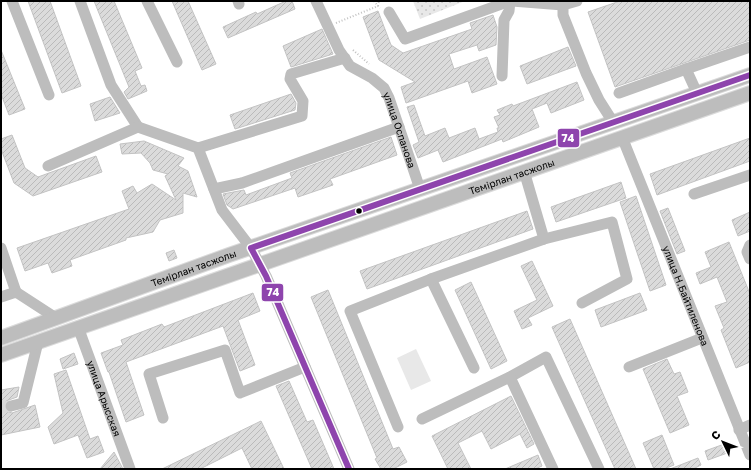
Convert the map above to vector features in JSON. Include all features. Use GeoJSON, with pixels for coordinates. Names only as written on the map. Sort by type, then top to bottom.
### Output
{"type":"FeatureCollection","features":[{"type":"Feature","properties":{"kind":"main road","name":"Темірлан тасжолы"},"geometry":{"type":"LineString","coordinates":[[1,338],[251,248],[750,75]]}},
{"type":"Feature","properties":{"kind":"main road","name":"Темірлан тасжолы"},"geometry":{"type":"LineString","coordinates":[[1,355],[750,93]]}},
{"type":"Feature","properties":{"kind":"street"},"geometry":{"type":"LineString","coordinates":[[12,1],[50,95]]}},
{"type":"Feature","properties":{"kind":"street"},"geometry":{"type":"LineString","coordinates":[[80,1],[111,85],[138,127],[198,148],[302,116],[303,101],[290,79],[290,74],[345,58]]}},
{"type":"Feature","properties":{"kind":"street"},"geometry":{"type":"LineString","coordinates":[[147,1],[177,62]]}},
{"type":"Feature","properties":{"kind":"street","name":"улица Оспанова"},"geometry":{"type":"LineString","coordinates":[[316,1],[350,66],[372,78],[384,88],[389,98],[420,189]]}},
{"type":"Feature","properties":{"kind":"street"},"geometry":{"type":"LineString","coordinates":[[502,76],[504,20],[509,11],[511,1]]}},
{"type":"Feature","properties":{"kind":"street"},"geometry":{"type":"LineString","coordinates":[[389,12],[405,39],[511,1],[563,3],[577,1]]}},
{"type":"Feature","properties":{"kind":"street"},"geometry":{"type":"LineString","coordinates":[[563,3],[563,15],[586,74],[599,100],[613,122]]}},
{"type":"Feature","properties":{"kind":"street"},"geometry":{"type":"LineString","coordinates":[[619,93],[750,47]]}},
{"type":"Feature","properties":{"kind":"street"},"geometry":{"type":"LineString","coordinates":[[686,69],[696,94]]}},
{"type":"Feature","properties":{"kind":"street"},"geometry":{"type":"LineString","coordinates":[[48,166],[138,127]]}},
{"type":"Feature","properties":{"kind":"street"},"geometry":{"type":"LineString","coordinates":[[214,189],[242,183],[399,127]]}},
{"type":"Feature","properties":{"kind":"street","name":"улица Н.Байтиленова"},"geometry":{"type":"LineString","coordinates":[[622,137],[750,455]]}},
{"type":"Feature","properties":{"kind":"street"},"geometry":{"type":"LineString","coordinates":[[198,148],[222,210],[251,248],[260,264],[349,469]]}},
{"type":"Feature","properties":{"kind":"street"},"geometry":{"type":"LineString","coordinates":[[524,171],[544,239]]}},
{"type":"Feature","properties":{"kind":"street"},"geometry":{"type":"LineString","coordinates":[[694,194],[750,175]]}},
{"type":"Feature","properties":{"kind":"street"},"geometry":{"type":"LineString","coordinates":[[398,427],[350,311],[432,279],[544,239],[612,222],[627,279],[582,303]]}},
{"type":"Feature","properties":{"kind":"street"},"geometry":{"type":"LineString","coordinates":[[750,245],[748,252],[750,259]]}},
{"type":"Feature","properties":{"kind":"street"},"geometry":{"type":"LineString","coordinates":[[1,248],[16,292],[56,318]]}},
{"type":"Feature","properties":{"kind":"street"},"geometry":{"type":"LineString","coordinates":[[432,279],[474,368]]}},
{"type":"Feature","properties":{"kind":"street"},"geometry":{"type":"LineString","coordinates":[[1,297],[16,292]]}},
{"type":"Feature","properties":{"kind":"street","name":"улица Арысская"},"geometry":{"type":"LineString","coordinates":[[78,327],[130,469]]}},
{"type":"Feature","properties":{"kind":"street"},"geometry":{"type":"LineString","coordinates":[[629,367],[702,338]]}},
{"type":"Feature","properties":{"kind":"street"},"geometry":{"type":"LineString","coordinates":[[11,406],[22,403],[38,342]]}},
{"type":"Feature","properties":{"kind":"street"},"geometry":{"type":"LineString","coordinates":[[163,418],[149,374],[225,350],[240,392],[306,367]]}},
{"type":"Feature","properties":{"kind":"street"},"geometry":{"type":"LineString","coordinates":[[422,419],[510,377],[546,357],[599,469]]}},
{"type":"Feature","properties":{"kind":"street"},"geometry":{"type":"LineString","coordinates":[[510,377],[553,469]]}},
{"type":"Feature","properties":{"kind":"street"},"geometry":{"type":"LineString","coordinates":[[740,430],[750,425]]}},
{"type":"Feature","properties":{"kind":"path"},"geometry":{"type":"LineString","coordinates":[[374,1],[378,6],[389,12]]}},
{"type":"Feature","properties":{"kind":"path"},"geometry":{"type":"LineString","coordinates":[[378,6],[379,1]]}},
{"type":"Feature","properties":{"kind":"path"},"geometry":{"type":"LineString","coordinates":[[335,23],[378,6]]}},
{"type":"Feature","properties":{"kind":"shaded area"},"geometry":{"type":"Polygon","coordinates":[[[413,1],[465,1],[420,19],[413,1]]]}},
{"type":"Feature","properties":{"kind":"shaded area"},"geometry":{"type":"Polygon","coordinates":[[[416,349],[431,381],[411,390],[397,358],[416,349]]]}},
{"type":"Feature","properties":{"kind":"building"},"geometry":{"type":"Polygon","coordinates":[[[28,1],[50,1],[81,86],[62,93],[28,1]]]}},
{"type":"Feature","properties":{"kind":"building"},"geometry":{"type":"Polygon","coordinates":[[[94,1],[114,1],[142,68],[135,71],[141,86],[145,85],[147,91],[128,99],[124,92],[129,87],[94,1]]]}},
{"type":"Feature","properties":{"kind":"building"},"geometry":{"type":"Polygon","coordinates":[[[172,1],[188,1],[216,64],[202,70],[172,1]]]}},
{"type":"Feature","properties":{"kind":"building"},"geometry":{"type":"Polygon","coordinates":[[[286,1],[292,1],[295,9],[228,38],[223,27],[256,12],[257,14],[286,1]]]}},
{"type":"Feature","properties":{"kind":"building"},"geometry":{"type":"Polygon","coordinates":[[[620,1],[750,1],[750,40],[615,87],[588,12],[620,1]]]}},
{"type":"Feature","properties":{"kind":"building"},"geometry":{"type":"Polygon","coordinates":[[[378,11],[391,45],[403,53],[472,29],[470,23],[493,15],[497,27],[496,45],[479,51],[477,45],[449,54],[454,69],[487,57],[497,84],[472,93],[468,81],[406,103],[401,87],[415,82],[379,60],[363,17],[378,11]]]}},
{"type":"Feature","properties":{"kind":"building"},"geometry":{"type":"Polygon","coordinates":[[[322,29],[333,54],[291,67],[283,46],[322,29]]]}},
{"type":"Feature","properties":{"kind":"building"},"geometry":{"type":"Polygon","coordinates":[[[568,47],[576,66],[527,84],[520,66],[568,47]]]}},
{"type":"Feature","properties":{"kind":"building"},"geometry":{"type":"Polygon","coordinates":[[[1,50],[25,109],[9,115],[1,94],[1,50]]]}},
{"type":"Feature","properties":{"kind":"building"},"geometry":{"type":"Polygon","coordinates":[[[577,82],[584,100],[551,113],[547,103],[532,109],[539,127],[503,142],[502,139],[443,162],[438,150],[418,158],[413,145],[419,142],[407,107],[414,105],[425,136],[445,128],[449,138],[475,128],[479,139],[498,132],[497,128],[499,128],[494,117],[500,115],[497,110],[512,104],[513,106],[577,82]]]}},
{"type":"Feature","properties":{"kind":"building"},"geometry":{"type":"Polygon","coordinates":[[[291,94],[296,103],[295,110],[235,129],[230,115],[291,94]]]}},
{"type":"Feature","properties":{"kind":"building"},"geometry":{"type":"Polygon","coordinates":[[[110,97],[120,113],[95,121],[90,104],[110,97]]]}},
{"type":"Feature","properties":{"kind":"building"},"geometry":{"type":"Polygon","coordinates":[[[12,135],[25,168],[38,177],[96,156],[102,172],[33,196],[14,183],[1,149],[1,139],[12,135]]]}},
{"type":"Feature","properties":{"kind":"building"},"geometry":{"type":"Polygon","coordinates":[[[391,137],[397,155],[330,179],[333,185],[298,197],[295,188],[233,209],[227,205],[223,194],[244,190],[246,195],[292,178],[290,173],[391,137]]]}},
{"type":"Feature","properties":{"kind":"building"},"geometry":{"type":"Polygon","coordinates":[[[750,138],[750,161],[657,195],[650,174],[750,138]]]}},
{"type":"Feature","properties":{"kind":"building"},"geometry":{"type":"Polygon","coordinates":[[[144,141],[184,158],[178,166],[188,171],[197,197],[183,193],[183,213],[160,220],[153,232],[126,238],[126,240],[70,260],[72,266],[52,273],[48,263],[25,271],[17,248],[129,209],[122,191],[133,186],[137,193],[152,184],[176,200],[165,176],[168,174],[153,170],[150,163],[141,153],[122,154],[120,144],[144,141]]]}},
{"type":"Feature","properties":{"kind":"building"},"geometry":{"type":"Polygon","coordinates":[[[621,182],[626,198],[556,222],[551,207],[621,182]]]}},
{"type":"Feature","properties":{"kind":"building"},"geometry":{"type":"Polygon","coordinates":[[[636,196],[666,285],[650,291],[620,202],[636,196]]]}},
{"type":"Feature","properties":{"kind":"building"},"geometry":{"type":"Polygon","coordinates":[[[668,208],[685,251],[677,254],[660,211],[668,208]]]}},
{"type":"Feature","properties":{"kind":"building"},"geometry":{"type":"Polygon","coordinates":[[[527,211],[533,229],[367,289],[360,271],[527,211]]]}},
{"type":"Feature","properties":{"kind":"building"},"geometry":{"type":"Polygon","coordinates":[[[750,212],[750,231],[738,236],[732,220],[750,212]]]}},
{"type":"Feature","properties":{"kind":"building"},"geometry":{"type":"Polygon","coordinates":[[[729,242],[750,294],[750,362],[736,368],[721,330],[724,328],[715,306],[727,302],[717,277],[700,284],[696,273],[711,267],[705,252],[729,242]]]}},
{"type":"Feature","properties":{"kind":"building"},"geometry":{"type":"Polygon","coordinates":[[[174,250],[177,258],[169,261],[166,253],[174,250]]]}},
{"type":"Feature","properties":{"kind":"building"},"geometry":{"type":"Polygon","coordinates":[[[532,261],[553,306],[528,318],[532,325],[522,329],[514,311],[537,300],[521,266],[532,261]]]}},
{"type":"Feature","properties":{"kind":"building"},"geometry":{"type":"Polygon","coordinates":[[[471,282],[507,361],[491,369],[455,290],[471,282]]]}},
{"type":"Feature","properties":{"kind":"building"},"geometry":{"type":"Polygon","coordinates":[[[328,290],[393,449],[399,447],[407,462],[393,469],[381,469],[375,459],[377,458],[311,297],[328,290]]]}},
{"type":"Feature","properties":{"kind":"building"},"geometry":{"type":"Polygon","coordinates":[[[253,293],[260,311],[238,320],[255,365],[240,371],[223,326],[126,362],[144,415],[126,422],[101,353],[123,345],[121,340],[162,324],[164,327],[253,293]]]}},
{"type":"Feature","properties":{"kind":"building"},"geometry":{"type":"Polygon","coordinates":[[[640,293],[647,310],[601,327],[595,310],[640,293]]]}},
{"type":"Feature","properties":{"kind":"building"},"geometry":{"type":"Polygon","coordinates":[[[570,319],[636,469],[615,469],[552,327],[570,319]]]}},
{"type":"Feature","properties":{"kind":"building"},"geometry":{"type":"Polygon","coordinates":[[[74,353],[78,364],[63,369],[60,359],[74,353]]]}},
{"type":"Feature","properties":{"kind":"building"},"geometry":{"type":"Polygon","coordinates":[[[667,359],[674,374],[680,372],[688,392],[677,396],[689,425],[670,433],[643,369],[667,359]]]}},
{"type":"Feature","properties":{"kind":"building"},"geometry":{"type":"Polygon","coordinates":[[[66,370],[90,439],[98,436],[104,452],[87,458],[78,435],[54,444],[48,427],[63,413],[54,374],[66,370]]]}},
{"type":"Feature","properties":{"kind":"building"},"geometry":{"type":"Polygon","coordinates":[[[289,381],[307,422],[313,420],[334,469],[312,469],[276,386],[289,381]]]}},
{"type":"Feature","properties":{"kind":"building"},"geometry":{"type":"Polygon","coordinates":[[[19,387],[17,397],[6,401],[4,408],[6,411],[12,413],[35,405],[40,427],[1,435],[1,390],[19,387]]]}},
{"type":"Feature","properties":{"kind":"building"},"geometry":{"type":"Polygon","coordinates":[[[511,396],[534,444],[527,448],[520,434],[491,449],[482,431],[458,443],[471,469],[448,469],[432,436],[511,396]]]}},
{"type":"Feature","properties":{"kind":"building"},"geometry":{"type":"Polygon","coordinates":[[[261,421],[284,469],[252,469],[242,448],[200,469],[162,469],[261,421]]]}},
{"type":"Feature","properties":{"kind":"building"},"geometry":{"type":"Polygon","coordinates":[[[662,435],[674,465],[664,469],[654,469],[643,443],[662,435]]]}},
{"type":"Feature","properties":{"kind":"building"},"geometry":{"type":"Polygon","coordinates":[[[727,443],[730,452],[708,460],[705,451],[727,443]]]}},
{"type":"Feature","properties":{"kind":"building"},"geometry":{"type":"Polygon","coordinates":[[[114,452],[123,469],[100,469],[114,452]]]}},
{"type":"Feature","properties":{"kind":"building"},"geometry":{"type":"Polygon","coordinates":[[[538,455],[542,466],[535,469],[505,469],[538,455]]]}},
{"type":"Feature","properties":{"kind":"building"},"geometry":{"type":"Polygon","coordinates":[[[698,458],[701,465],[693,469],[670,469],[698,458]]]}},
{"type":"Feature","properties":{"kind":"tunnel"},"geometry":{"type":"LineString","coordinates":[[1,408],[11,406]]}},
{"type":"Feature","properties":{"kind":"transit line","name":"74"},"geometry":{"type":"LineString","coordinates":[[349,469],[266,276],[251,248],[750,75]]}}]}
